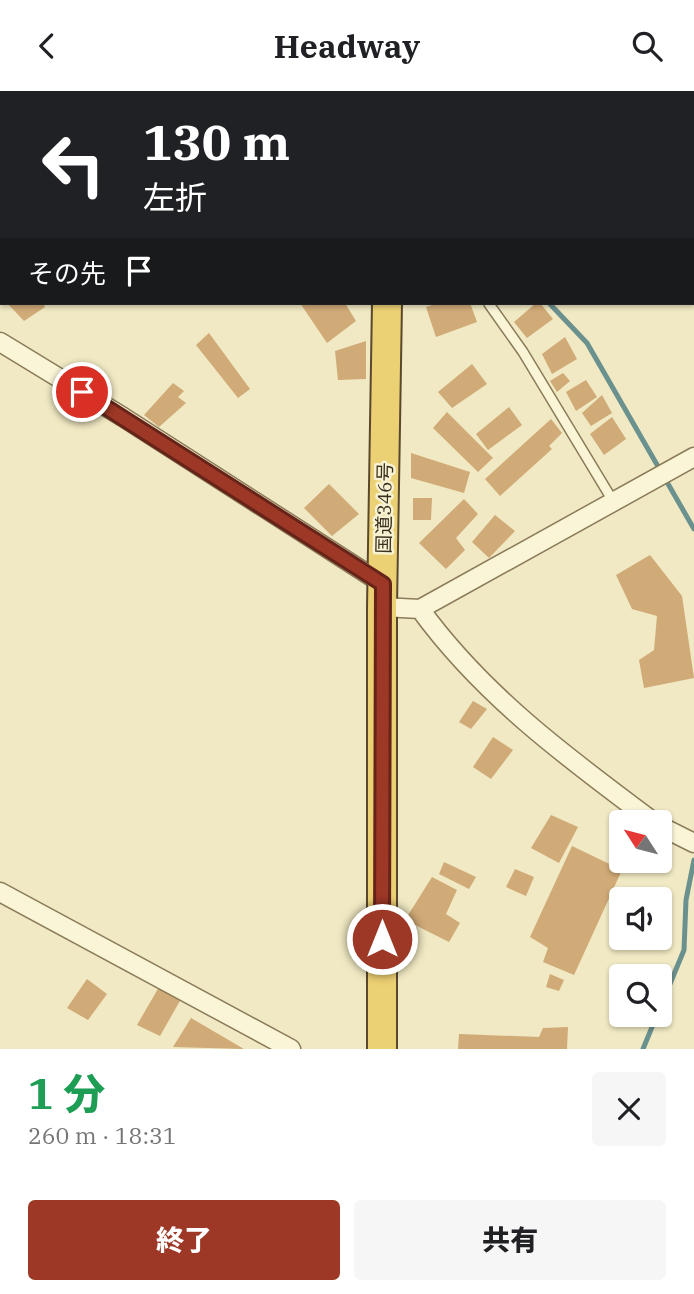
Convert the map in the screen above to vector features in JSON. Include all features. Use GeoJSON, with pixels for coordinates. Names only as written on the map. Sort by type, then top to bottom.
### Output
{"type":"FeatureCollection","features":[{"type":"Feature","properties":{"kind":"highway","name":"国道346号"},"geometry":{"type":"LineString","coordinates":[[382,1049],[387,305]]}},
{"type":"Feature","properties":{"kind":"street"},"geometry":{"type":"LineString","coordinates":[[0,342],[123,417],[383,596],[420,609],[443,642],[495,696],[580,767],[638,810]]}},
{"type":"Feature","properties":{"kind":"street"},"geometry":{"type":"LineString","coordinates":[[420,609],[694,457]]}},
{"type":"Feature","properties":{"kind":"street"},"geometry":{"type":"LineString","coordinates":[[672,832],[694,843]]}},
{"type":"Feature","properties":{"kind":"street"},"geometry":{"type":"LineString","coordinates":[[0,892],[291,1049]]}},
{"type":"Feature","properties":{"kind":"lane"},"geometry":{"type":"LineString","coordinates":[[490,305],[523,352],[614,501]]}},
{"type":"Feature","properties":{"kind":"building"},"geometry":{"type":"Polygon","coordinates":[[[9,305],[44,305],[45,307],[24,321],[9,305]]]}},
{"type":"Feature","properties":{"kind":"building"},"geometry":{"type":"Polygon","coordinates":[[[301,305],[346,305],[356,321],[327,343],[301,305]]]}},
{"type":"Feature","properties":{"kind":"building"},"geometry":{"type":"Polygon","coordinates":[[[471,305],[477,322],[436,337],[426,307],[471,305]]]}},
{"type":"Feature","properties":{"kind":"building"},"geometry":{"type":"Polygon","coordinates":[[[534,305],[542,305],[553,319],[527,338],[514,322],[534,305]]]}},
{"type":"Feature","properties":{"kind":"building"},"geometry":{"type":"Polygon","coordinates":[[[209,333],[250,389],[238,398],[196,345],[209,333]]]}},
{"type":"Feature","properties":{"kind":"building"},"geometry":{"type":"Polygon","coordinates":[[[565,337],[577,359],[552,374],[542,354],[565,337]]]}},
{"type":"Feature","properties":{"kind":"building"},"geometry":{"type":"Polygon","coordinates":[[[366,341],[366,379],[338,380],[335,351],[366,341]]]}},
{"type":"Feature","properties":{"kind":"building"},"geometry":{"type":"Polygon","coordinates":[[[472,364],[487,384],[452,408],[438,392],[472,364]]]}},
{"type":"Feature","properties":{"kind":"building"},"geometry":{"type":"Polygon","coordinates":[[[563,373],[570,381],[557,392],[550,381],[563,373]]]}},
{"type":"Feature","properties":{"kind":"building"},"geometry":{"type":"Polygon","coordinates":[[[586,380],[597,397],[576,411],[566,392],[586,380]]]}},
{"type":"Feature","properties":{"kind":"building"},"geometry":{"type":"Polygon","coordinates":[[[173,383],[184,391],[178,397],[186,403],[159,427],[144,415],[173,383]]]}},
{"type":"Feature","properties":{"kind":"building"},"geometry":{"type":"Polygon","coordinates":[[[602,395],[612,413],[591,426],[582,413],[602,395]]]}},
{"type":"Feature","properties":{"kind":"building"},"geometry":{"type":"Polygon","coordinates":[[[509,407],[522,425],[488,450],[476,434],[509,407]]]}},
{"type":"Feature","properties":{"kind":"building"},"geometry":{"type":"Polygon","coordinates":[[[447,412],[493,458],[478,472],[433,428],[447,412]]]}},
{"type":"Feature","properties":{"kind":"building"},"geometry":{"type":"Polygon","coordinates":[[[612,417],[626,439],[604,455],[590,434],[612,417]]]}},
{"type":"Feature","properties":{"kind":"building"},"geometry":{"type":"Polygon","coordinates":[[[551,419],[562,433],[549,446],[552,449],[500,496],[485,479],[551,419]]]}},
{"type":"Feature","properties":{"kind":"building"},"geometry":{"type":"Polygon","coordinates":[[[411,453],[470,472],[464,493],[411,478],[411,453]]]}},
{"type":"Feature","properties":{"kind":"building"},"geometry":{"type":"Polygon","coordinates":[[[329,484],[359,514],[332,536],[304,508],[329,484]]]}},
{"type":"Feature","properties":{"kind":"building"},"geometry":{"type":"Polygon","coordinates":[[[413,498],[432,498],[431,520],[413,520],[413,498]]]}},
{"type":"Feature","properties":{"kind":"building"},"geometry":{"type":"Polygon","coordinates":[[[464,499],[478,514],[456,538],[465,550],[446,569],[419,543],[464,499]]]}},
{"type":"Feature","properties":{"kind":"building"},"geometry":{"type":"Polygon","coordinates":[[[495,515],[515,531],[489,558],[472,542],[495,515]]]}},
{"type":"Feature","properties":{"kind":"building"},"geometry":{"type":"Polygon","coordinates":[[[650,555],[682,596],[694,678],[644,688],[639,660],[654,650],[657,616],[632,609],[616,575],[650,555]]]}},
{"type":"Feature","properties":{"kind":"building"},"geometry":{"type":"Polygon","coordinates":[[[473,701],[487,709],[471,729],[459,722],[473,701]]]}},
{"type":"Feature","properties":{"kind":"building"},"geometry":{"type":"Polygon","coordinates":[[[493,737],[513,750],[491,779],[473,767],[493,737]]]}},
{"type":"Feature","properties":{"kind":"building"},"geometry":{"type":"Polygon","coordinates":[[[551,815],[578,827],[559,863],[531,848],[551,815]]]}},
{"type":"Feature","properties":{"kind":"building"},"geometry":{"type":"Polygon","coordinates":[[[572,846],[609,864],[609,873],[621,873],[614,887],[609,887],[609,898],[574,975],[543,962],[548,948],[530,937],[572,846]]]}},
{"type":"Feature","properties":{"kind":"building"},"geometry":{"type":"Polygon","coordinates":[[[444,862],[476,877],[469,889],[439,874],[444,862]]]}},
{"type":"Feature","properties":{"kind":"building"},"geometry":{"type":"Polygon","coordinates":[[[515,869],[534,877],[526,896],[506,887],[515,869]]]}},
{"type":"Feature","properties":{"kind":"building"},"geometry":{"type":"Polygon","coordinates":[[[432,877],[457,890],[446,914],[460,923],[449,942],[405,920],[432,877]]]}},
{"type":"Feature","properties":{"kind":"building"},"geometry":{"type":"Polygon","coordinates":[[[550,974],[564,980],[559,991],[546,987],[550,974]]]}},
{"type":"Feature","properties":{"kind":"building"},"geometry":{"type":"Polygon","coordinates":[[[87,979],[107,994],[88,1020],[67,1008],[87,979]]]}},
{"type":"Feature","properties":{"kind":"building"},"geometry":{"type":"Polygon","coordinates":[[[159,987],[181,999],[160,1036],[137,1025],[159,987]]]}},
{"type":"Feature","properties":{"kind":"building"},"geometry":{"type":"Polygon","coordinates":[[[191,1018],[244,1049],[173,1047],[191,1018]]]}},
{"type":"Feature","properties":{"kind":"building"},"geometry":{"type":"Polygon","coordinates":[[[568,1027],[567,1049],[458,1049],[459,1034],[539,1037],[543,1028],[568,1027]]]}},
{"type":"Feature","properties":{"kind":"waterway"},"geometry":{"type":"LineString","coordinates":[[551,305],[587,343],[694,529]]}},
{"type":"Feature","properties":{"kind":"waterway"},"geometry":{"type":"LineString","coordinates":[[672,979],[684,950],[686,900],[694,860]]}},
{"type":"Feature","properties":{"kind":"waterway"},"geometry":{"type":"LineString","coordinates":[[643,1049],[652,1027]]}},
{"type":"Feature","properties":{"kind":"route"},"geometry":{"type":"LineString","coordinates":[[82,392],[383,584],[382,939]]}}]}
